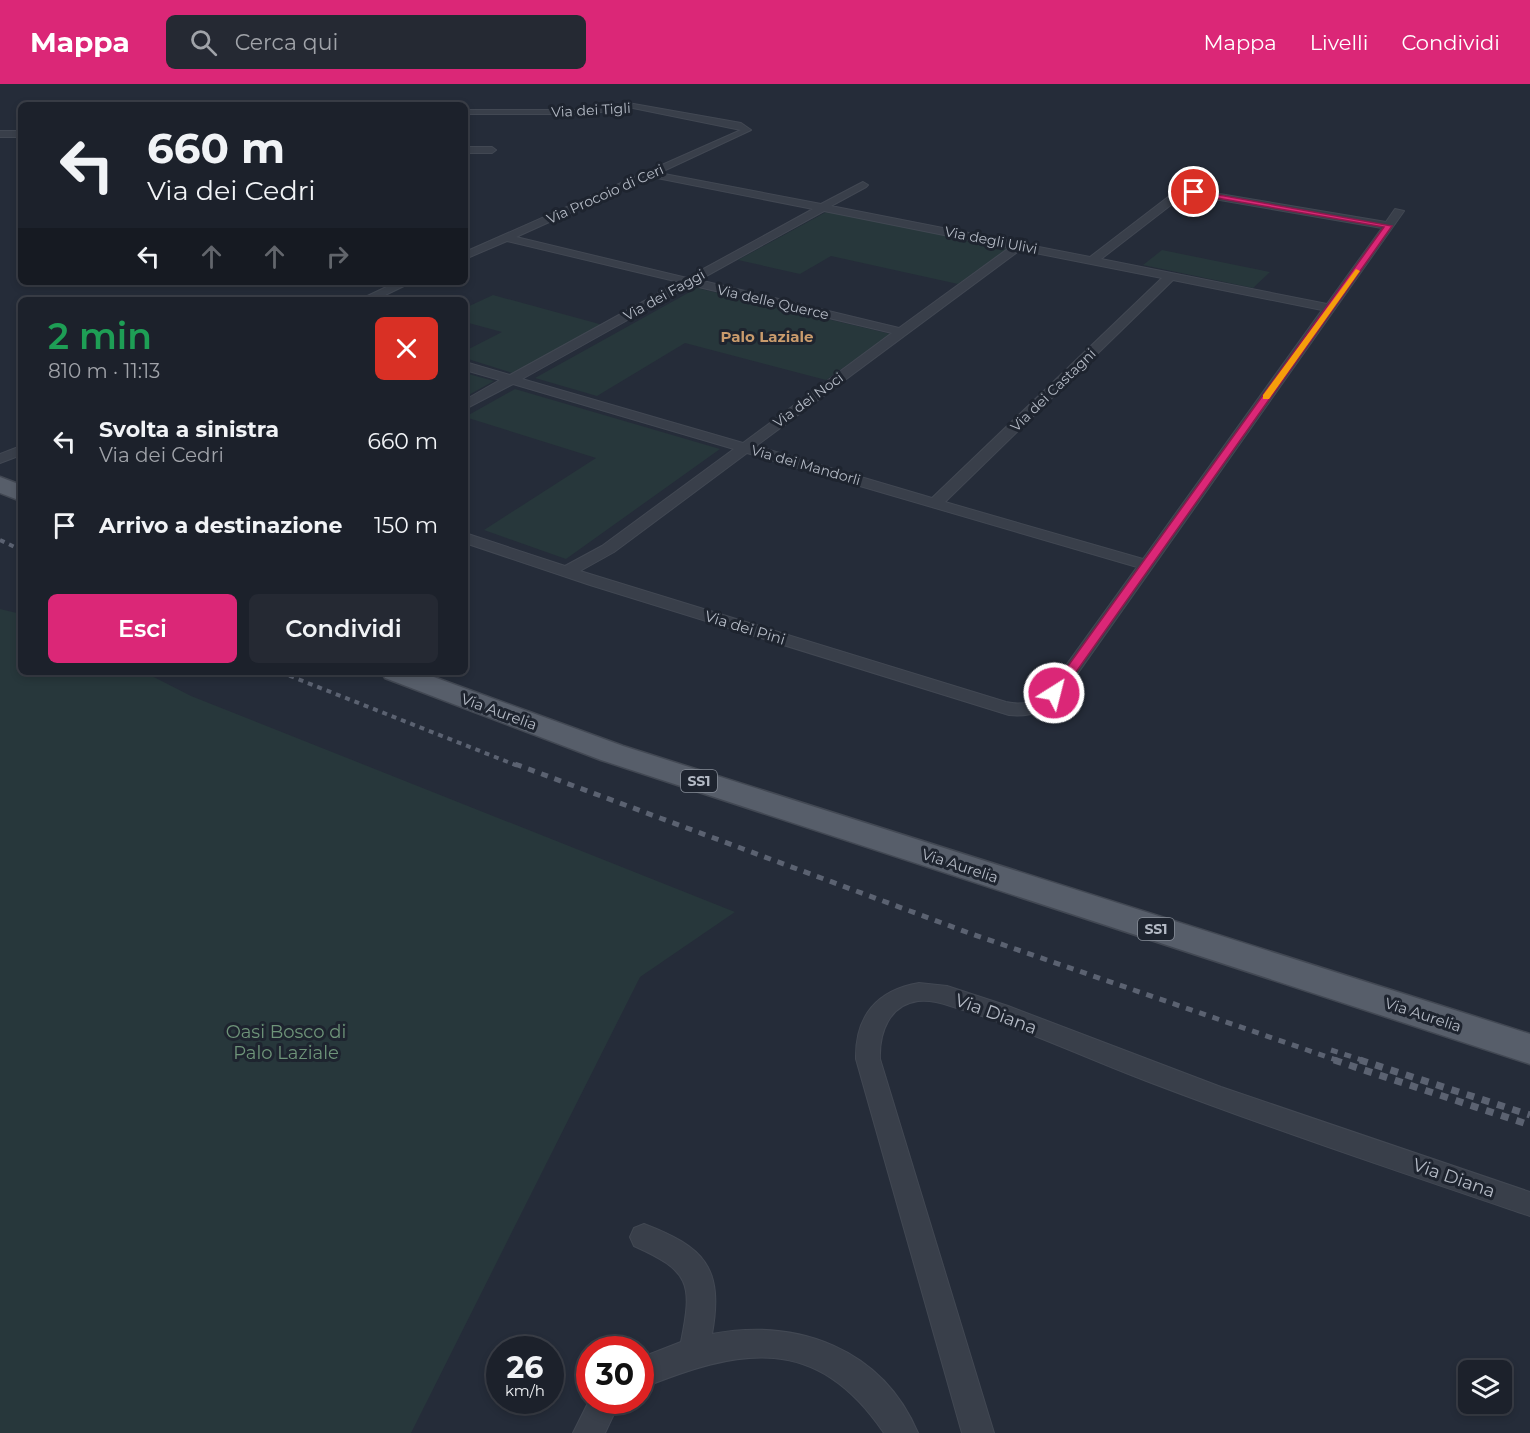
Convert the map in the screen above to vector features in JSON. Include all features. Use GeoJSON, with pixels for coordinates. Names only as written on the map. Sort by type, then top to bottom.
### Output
{"type":"FeatureCollection","features":[{"type":"Feature","properties":{"kind":"main road"},"geometry":{"type":"LineString","coordinates":[[0,484],[18,493]]}},
{"type":"Feature","properties":{"kind":"main road","name":"Via Aurelia"},"geometry":{"type":"LineString","coordinates":[[402,675],[612,753],[1530,1049]]}},
{"type":"Feature","properties":{"kind":"street","name":"Via dei Tigli"},"geometry":{"type":"LineString","coordinates":[[468,112],[590,112],[628,105],[743,127],[747,129],[745,131]]}},
{"type":"Feature","properties":{"kind":"street","name":"Via Procoio di Ceri"},"geometry":{"type":"LineString","coordinates":[[468,255],[745,131]]}},
{"type":"Feature","properties":{"kind":"street"},"geometry":{"type":"LineString","coordinates":[[0,134],[18,134]]}},
{"type":"Feature","properties":{"kind":"street"},"geometry":{"type":"LineString","coordinates":[[468,150],[492,150]]}},
{"type":"Feature","properties":{"kind":"street","name":"Via degli Ulivi"},"geometry":{"type":"LineString","coordinates":[[652,174],[1330,308]]}},
{"type":"Feature","properties":{"kind":"street","name":"Via dei Faggi"},"geometry":{"type":"LineString","coordinates":[[468,403],[863,185]]}},
{"type":"Feature","properties":{"kind":"street"},"geometry":{"type":"LineString","coordinates":[[1092,261],[1184,191],[1389,226]]}},
{"type":"Feature","properties":{"kind":"street"},"geometry":{"type":"LineString","coordinates":[[1146,565],[1399,211]]}},
{"type":"Feature","properties":{"kind":"street","name":"Via delle Querce"},"geometry":{"type":"LineString","coordinates":[[506,238],[901,332]]}},
{"type":"Feature","properties":{"kind":"street","name":"Via dei Noci"},"geometry":{"type":"LineString","coordinates":[[566,572],[604,553],[1018,246]]}},
{"type":"Feature","properties":{"kind":"street","name":"Via dei Castagni"},"geometry":{"type":"LineString","coordinates":[[935,503],[1171,276]]}},
{"type":"Feature","properties":{"kind":"street"},"geometry":{"type":"LineString","coordinates":[[372,297],[399,285]]}},
{"type":"Feature","properties":{"kind":"street","name":"Via dei Mandorli"},"geometry":{"type":"LineString","coordinates":[[468,367],[1146,565]]}},
{"type":"Feature","properties":{"kind":"street"},"geometry":{"type":"LineString","coordinates":[[0,459],[18,451]]}},
{"type":"Feature","properties":{"kind":"street","name":"Via dei Pini"},"geometry":{"type":"LineString","coordinates":[[468,539],[566,572],[1001,707],[1026,711],[1038,708],[1054,693],[1146,565]]}},
{"type":"Feature","properties":{"kind":"street","name":"Via Diana"},"geometry":{"type":"LineString","coordinates":[[978,1433],[868,1059],[866,1047],[871,1025],[882,1009],[900,997],[928,992],[976,1005],[1176,1081],[1530,1204]]}},
{"type":"Feature","properties":{"kind":"street"},"geometry":{"type":"LineString","coordinates":[[644,1236],[678,1252],[695,1271],[699,1280],[701,1302],[694,1352]]}},
{"type":"Feature","properties":{"kind":"street"},"geometry":{"type":"LineString","coordinates":[[654,1368],[694,1352],[765,1344],[799,1348],[821,1354],[860,1382],[884,1406],[902,1433]]}},
{"type":"Feature","properties":{"kind":"street"},"geometry":{"type":"LineString","coordinates":[[589,1433],[598,1414]]}},
{"type":"Feature","properties":{"kind":"green space"},"geometry":{"type":"Polygon","coordinates":[[[828,211],[1010,247],[958,284],[831,256],[800,274],[738,260],[828,211]]]}},
{"type":"Feature","properties":{"kind":"green space"},"geometry":{"type":"Polygon","coordinates":[[[1162,250],[1270,272],[1253,288],[1143,265],[1162,250]]]}},
{"type":"Feature","properties":{"kind":"green space"},"geometry":{"type":"Polygon","coordinates":[[[697,288],[891,334],[826,380],[685,343],[597,396],[535,378],[697,288]]]}},
{"type":"Feature","properties":{"kind":"green space"},"geometry":{"type":"Polygon","coordinates":[[[493,295],[603,325],[512,373],[468,359],[468,349],[502,332],[468,323],[468,307],[493,295]]]}},
{"type":"Feature","properties":{"kind":"green space"},"geometry":{"type":"Polygon","coordinates":[[[468,374],[494,381],[468,395],[468,374]]]}},
{"type":"Feature","properties":{"kind":"green space"},"geometry":{"type":"Polygon","coordinates":[[[515,389],[720,449],[566,559],[484,530],[596,458],[468,418],[468,415],[515,389]]]}},
{"type":"Feature","properties":{"kind":"green space","name":"Oasi Bosco di Palo Laziale"},"geometry":{"type":"Polygon","coordinates":[[[0,609],[18,613],[18,675],[150,675],[191,696],[735,912],[640,977],[411,1433],[0,1433],[0,609]]]}},
{"type":"Feature","properties":{"kind":"railway"},"geometry":{"type":"LineString","coordinates":[[0,540],[18,549]]}},
{"type":"Feature","properties":{"kind":"railway"},"geometry":{"type":"LineString","coordinates":[[288,675],[518,766]]}},
{"type":"Feature","properties":{"kind":"railway"},"geometry":{"type":"LineString","coordinates":[[515,764],[969,933],[1339,1061]]}},
{"type":"Feature","properties":{"kind":"railway"},"geometry":{"type":"LineString","coordinates":[[1331,1050],[1365,1061]]}},
{"type":"Feature","properties":{"kind":"railway"},"geometry":{"type":"LineString","coordinates":[[1334,1060],[1530,1125]]}},
{"type":"Feature","properties":{"kind":"railway"},"geometry":{"type":"LineString","coordinates":[[1360,1060],[1530,1115]]}},
{"type":"Feature","properties":{"kind":"slow traffic"},"geometry":{"type":"LineString","coordinates":[[1266,397],[1356,271]]}},
{"type":"Feature","properties":{"kind":"district","name":"Palo Laziale"},"geometry":{"type":"Point","coordinates":[767,337]}},
{"type":"Feature","properties":{"kind":"route"},"geometry":{"type":"LineString","coordinates":[[1054,693],[1389,226],[1194,192]]}}]}
